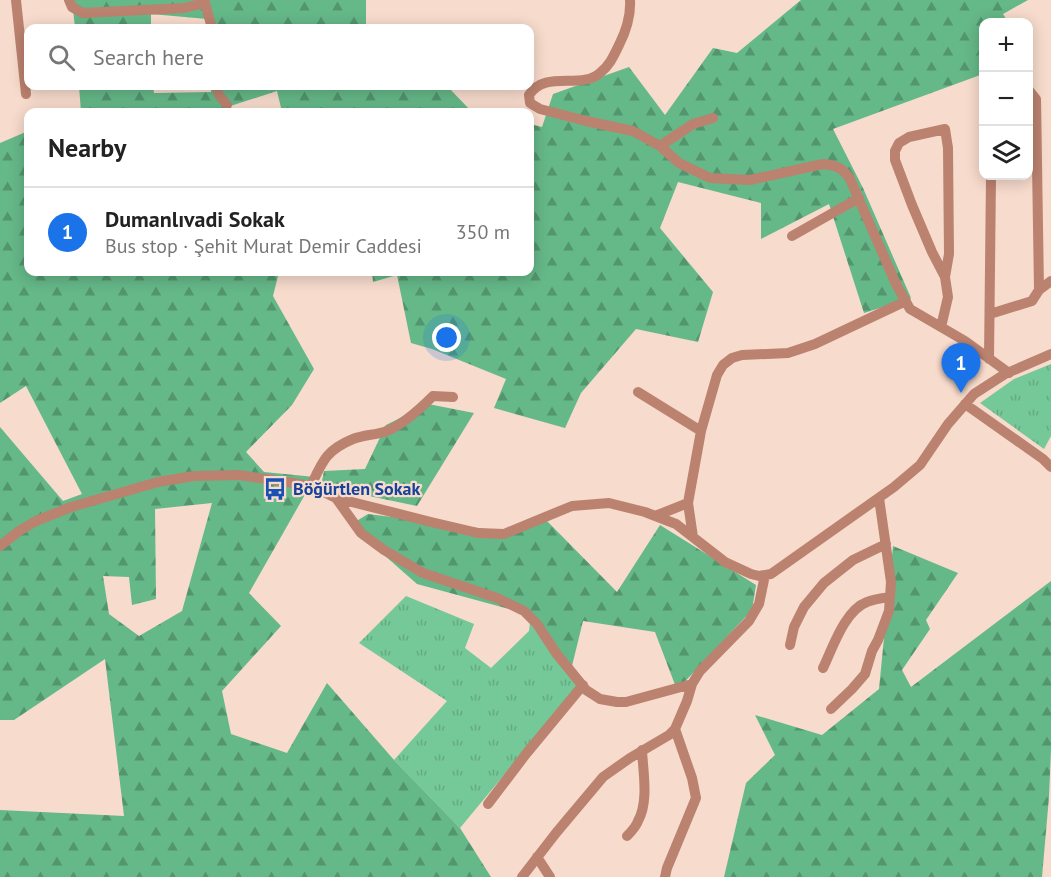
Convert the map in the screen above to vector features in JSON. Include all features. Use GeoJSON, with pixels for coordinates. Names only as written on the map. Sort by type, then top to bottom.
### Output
{"type":"FeatureCollection","features":[{"type":"Feature","properties":{"kind":"street"},"geometry":{"type":"LineString","coordinates":[[16,0],[24,75]]}},
{"type":"Feature","properties":{"kind":"street"},"geometry":{"type":"LineString","coordinates":[[69,0],[75,10],[83,13],[184,8],[205,1],[211,24]]}},
{"type":"Feature","properties":{"kind":"street"},"geometry":{"type":"LineString","coordinates":[[534,88],[539,84],[555,81],[586,80],[600,74],[610,63],[626,29],[630,0]]}},
{"type":"Feature","properties":{"kind":"street"},"geometry":{"type":"LineString","coordinates":[[26,90],[26,94]]}},
{"type":"Feature","properties":{"kind":"street"},"geometry":{"type":"LineString","coordinates":[[217,90],[227,105]]}},
{"type":"Feature","properties":{"kind":"street"},"geometry":{"type":"LineString","coordinates":[[531,90],[529,99],[535,107],[586,121],[633,130],[660,146],[679,164],[710,178],[750,180],[823,164],[835,165],[850,179],[896,284],[910,309],[965,341],[1009,373]]}},
{"type":"Feature","properties":{"kind":"street"},"geometry":{"type":"LineString","coordinates":[[1033,95],[1036,99],[1039,290]]}},
{"type":"Feature","properties":{"kind":"street"},"geometry":{"type":"LineString","coordinates":[[660,146],[693,124],[713,118]]}},
{"type":"Feature","properties":{"kind":"street"},"geometry":{"type":"LineString","coordinates":[[941,327],[948,297],[945,277],[949,255],[948,148],[945,129],[909,137],[899,142],[895,151],[895,160],[912,205],[945,277]]}},
{"type":"Feature","properties":{"kind":"street"},"geometry":{"type":"LineString","coordinates":[[989,359],[992,180]]}},
{"type":"Feature","properties":{"kind":"street"},"geometry":{"type":"LineString","coordinates":[[792,236],[859,198]]}},
{"type":"Feature","properties":{"kind":"street"},"geometry":{"type":"LineString","coordinates":[[990,314],[1032,301],[1039,290],[1051,281]]}},
{"type":"Feature","properties":{"kind":"street"},"geometry":{"type":"LineString","coordinates":[[693,537],[688,503],[701,432],[717,375],[723,365],[732,358],[742,355],[788,353],[815,344],[906,302]]}},
{"type":"Feature","properties":{"kind":"street"},"geometry":{"type":"LineString","coordinates":[[0,546],[19,531],[53,513],[166,480],[194,476],[239,475],[311,486],[336,498],[431,522],[478,532],[504,534],[572,506],[609,503],[645,512],[676,524],[725,562],[751,574],[759,576],[771,574],[879,498],[920,465],[948,424],[974,394],[1009,373],[1051,354]]}},
{"type":"Feature","properties":{"kind":"street"},"geometry":{"type":"LineString","coordinates":[[638,392],[701,432]]}},
{"type":"Feature","properties":{"kind":"street"},"geometry":{"type":"LineString","coordinates":[[311,486],[323,459],[332,450],[353,439],[386,432],[433,396],[453,397]]}},
{"type":"Feature","properties":{"kind":"street"},"geometry":{"type":"LineString","coordinates":[[965,404],[1051,467]]}},
{"type":"Feature","properties":{"kind":"street"},"geometry":{"type":"LineString","coordinates":[[336,498],[360,533],[384,550],[423,573],[497,598],[524,611],[537,624],[586,690],[600,699],[621,702],[693,684]]}},
{"type":"Feature","properties":{"kind":"street"},"geometry":{"type":"LineString","coordinates":[[831,709],[865,674],[889,611],[891,582],[879,498]]}},
{"type":"Feature","properties":{"kind":"street"},"geometry":{"type":"LineString","coordinates":[[655,516],[688,503]]}},
{"type":"Feature","properties":{"kind":"street"},"geometry":{"type":"LineString","coordinates":[[790,645],[794,627],[804,607],[824,583],[854,560],[886,544]]}},
{"type":"Feature","properties":{"kind":"street"},"geometry":{"type":"LineString","coordinates":[[522,877],[603,777],[675,729],[700,671],[749,621],[759,604],[765,575]]}},
{"type":"Feature","properties":{"kind":"street"},"geometry":{"type":"LineString","coordinates":[[823,668],[853,610],[866,602],[890,597]]}},
{"type":"Feature","properties":{"kind":"street"},"geometry":{"type":"LineString","coordinates":[[488,804],[583,685]]}},
{"type":"Feature","properties":{"kind":"street"},"geometry":{"type":"LineString","coordinates":[[665,877],[696,798],[692,778],[675,729]]}},
{"type":"Feature","properties":{"kind":"street"},"geometry":{"type":"LineString","coordinates":[[627,836],[638,823],[642,813],[644,795],[642,750]]}},
{"type":"Feature","properties":{"kind":"street"},"geometry":{"type":"LineString","coordinates":[[537,857],[550,877]]}},
{"type":"Feature","properties":{"kind":"green space"},"geometry":{"type":"Polygon","coordinates":[[[72,0],[366,0],[366,24],[208,24],[207,19],[151,14],[151,24],[75,24],[72,0]]]}},
{"type":"Feature","properties":{"kind":"green space"},"geometry":{"type":"Polygon","coordinates":[[[801,0],[1028,0],[1003,14],[1006,18],[979,18],[979,75],[833,129],[863,188],[911,298],[864,313],[829,204],[761,239],[761,203],[678,182],[660,228],[713,292],[698,342],[636,329],[581,393],[565,428],[494,408],[506,379],[432,349],[411,343],[397,276],[534,276],[534,125],[542,127],[553,94],[629,67],[665,115],[713,48],[737,53],[801,0]]]}},
{"type":"Feature","properties":{"kind":"green space"},"geometry":{"type":"Polygon","coordinates":[[[79,90],[154,90],[154,93],[211,92],[211,90],[451,90],[468,108],[281,108],[277,91],[224,108],[81,108],[79,90]]]}},
{"type":"Feature","properties":{"kind":"green space"},"geometry":{"type":"Polygon","coordinates":[[[24,133],[24,276],[278,276],[273,296],[314,369],[292,405],[246,452],[264,472],[315,477],[249,593],[281,626],[222,691],[231,734],[287,753],[327,683],[394,760],[460,828],[491,877],[0,877],[0,810],[124,816],[105,659],[14,720],[0,720],[0,427],[63,501],[82,494],[26,386],[0,403],[0,143],[24,133]],[[212,503],[155,509],[156,599],[132,605],[129,577],[103,576],[109,614],[139,636],[182,611],[212,503]]]}},
{"type":"Feature","properties":{"kind":"green space"},"geometry":{"type":"Polygon","coordinates":[[[372,276],[394,276],[373,282],[372,276]]]}},
{"type":"Feature","properties":{"kind":"green space"},"geometry":{"type":"Polygon","coordinates":[[[1051,364],[1051,436],[1044,449],[980,403],[1014,379],[1051,364]]]}},
{"type":"Feature","properties":{"kind":"green space"},"geometry":{"type":"Polygon","coordinates":[[[428,404],[474,413],[417,506],[321,486],[324,471],[365,469],[386,425],[428,404]]]}},
{"type":"Feature","properties":{"kind":"green space"},"geometry":{"type":"Polygon","coordinates":[[[368,514],[510,532],[547,521],[617,592],[660,525],[756,585],[752,610],[677,690],[655,632],[583,621],[571,670],[531,615],[417,584],[350,525],[368,514]]]}},
{"type":"Feature","properties":{"kind":"green space"},"geometry":{"type":"Polygon","coordinates":[[[893,546],[958,573],[926,620],[930,629],[902,670],[911,687],[1051,581],[1051,750],[1042,877],[724,877],[746,783],[775,755],[755,715],[822,735],[879,689],[893,546]]]}},
{"type":"Feature","properties":{"kind":"green space"},"geometry":{"type":"Polygon","coordinates":[[[406,596],[474,624],[465,648],[491,668],[529,631],[531,615],[577,687],[460,828],[394,760],[447,701],[359,643],[406,596]]]}},
{"type":"Feature","properties":{"kind":"place","name":"Dumanlıvadi Sokak"},"geometry":{"type":"Point","coordinates":[961,393]}},
{"type":"Feature","properties":{"kind":"place","name":"Böğürtlen Sokak"},"geometry":{"type":"Point","coordinates":[275,489]}}]}
